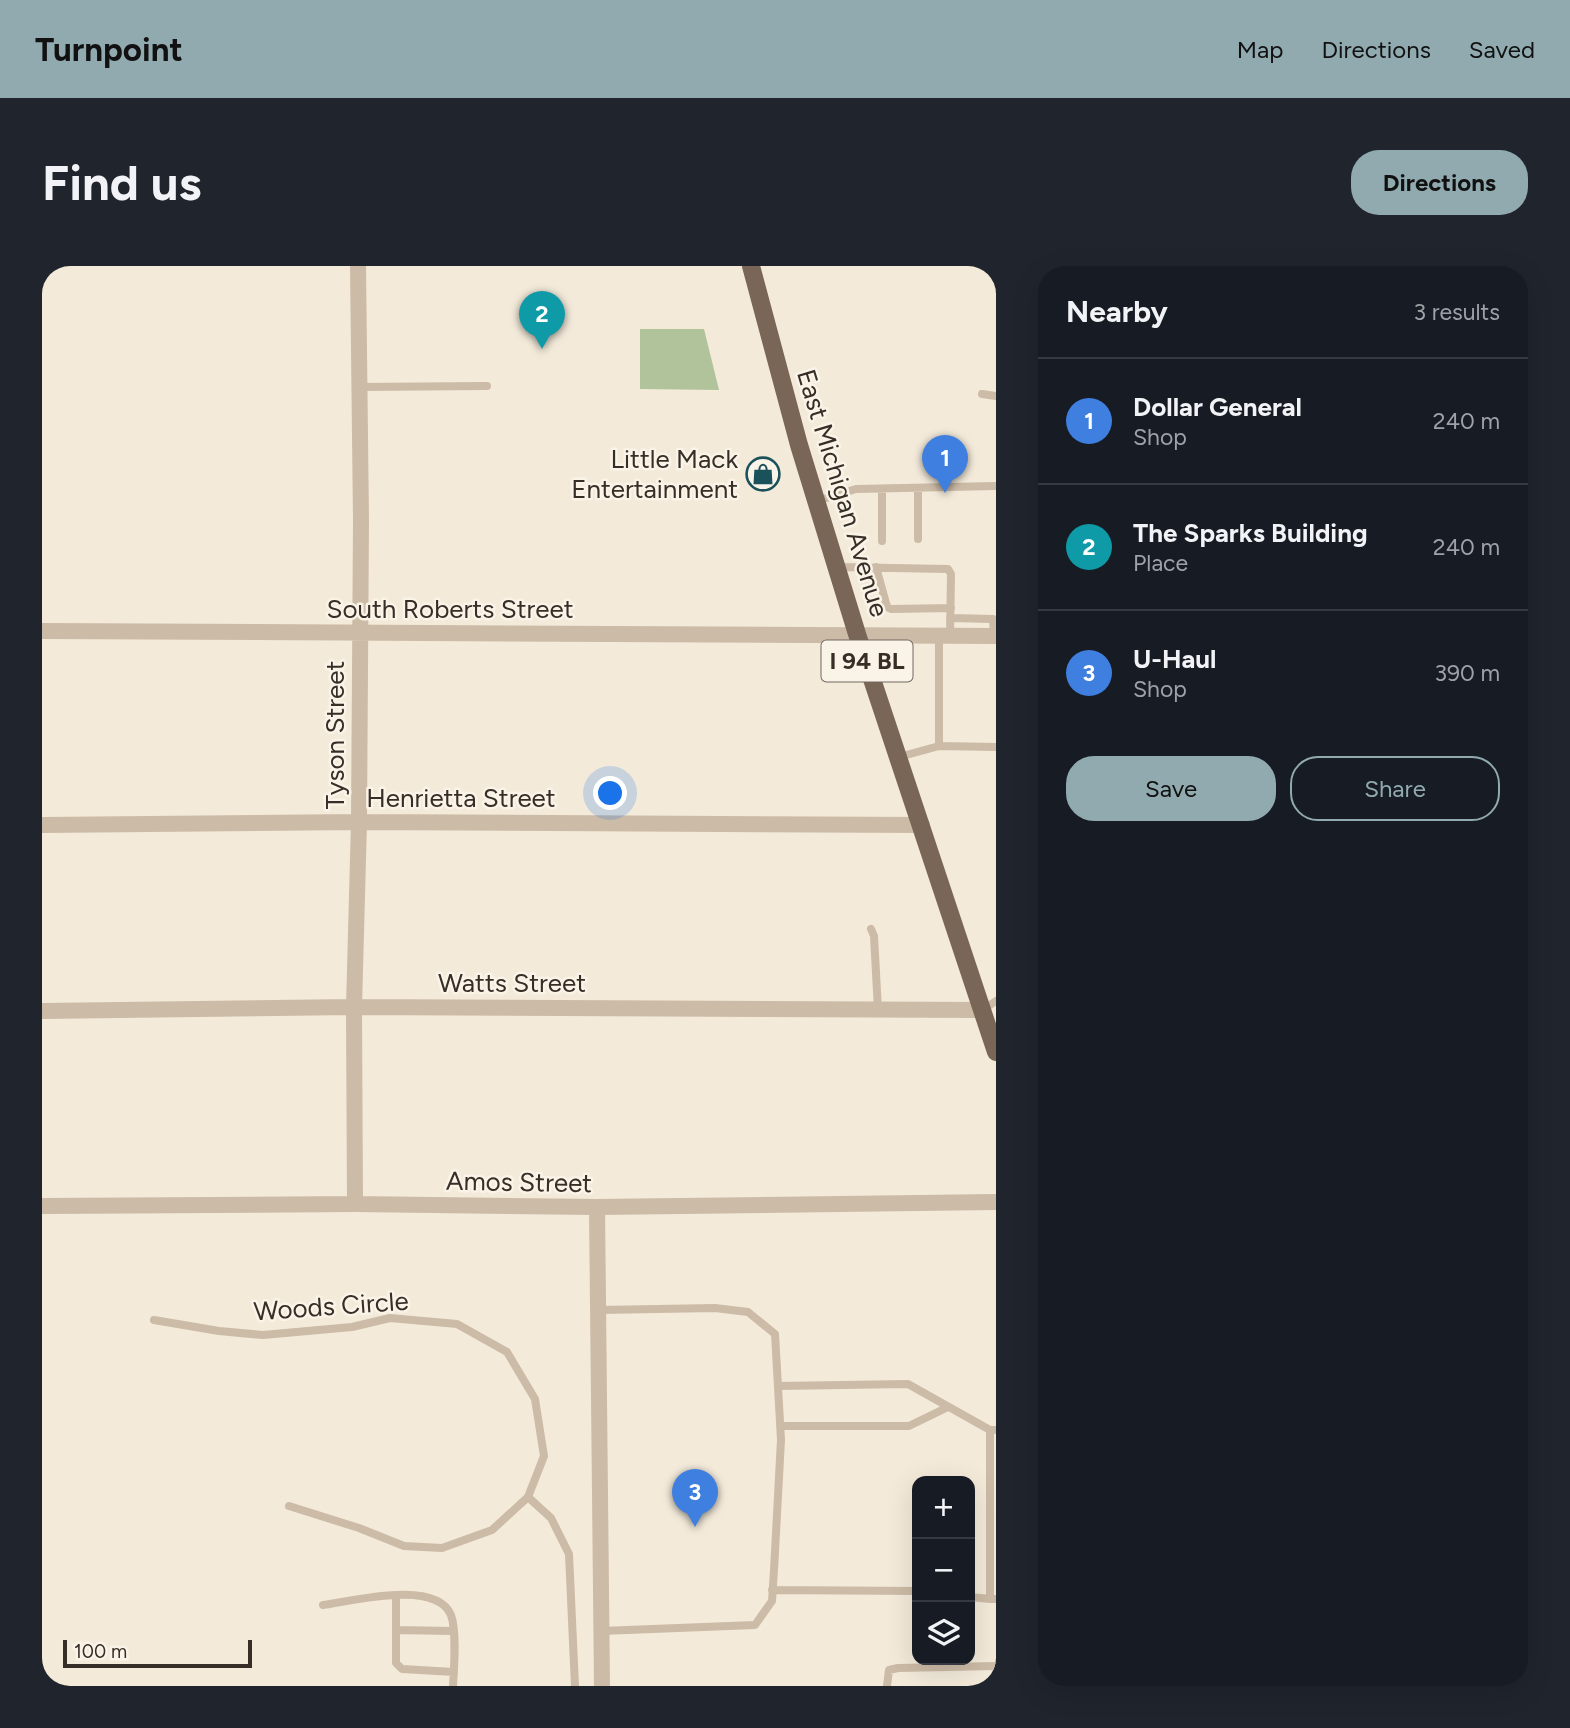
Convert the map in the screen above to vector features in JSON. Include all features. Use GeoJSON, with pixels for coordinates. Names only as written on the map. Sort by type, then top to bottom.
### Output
{"type":"FeatureCollection","features":[{"type":"Feature","properties":{"kind":"main road","name":"East Michigan Avenue"},"geometry":{"type":"LineString","coordinates":[[751,266],[837,567],[922,825],[989,1005],[996,1052]]}},
{"type":"Feature","properties":{"kind":"street","name":"Tyson Street"},"geometry":{"type":"LineString","coordinates":[[355,1204],[354,1007],[360,633],[358,266]]}},
{"type":"Feature","properties":{"kind":"street","name":"South Roberts Street"},"geometry":{"type":"LineString","coordinates":[[42,631],[995,636]]}},
{"type":"Feature","properties":{"kind":"street","name":"Henrietta Street"},"geometry":{"type":"LineString","coordinates":[[42,824],[359,822],[922,825]]}},
{"type":"Feature","properties":{"kind":"street","name":"Watts Street"},"geometry":{"type":"LineString","coordinates":[[42,1011],[354,1007],[878,1010],[989,1005]]}},
{"type":"Feature","properties":{"kind":"street","name":"Amos Street"},"geometry":{"type":"LineString","coordinates":[[42,1206],[355,1204],[597,1207],[996,1202]]}},
{"type":"Feature","properties":{"kind":"street"},"geometry":{"type":"LineString","coordinates":[[597,1207],[602,1686]]}},
{"type":"Feature","properties":{"kind":"lane"},"geometry":{"type":"LineString","coordinates":[[359,387],[487,386]]}},
{"type":"Feature","properties":{"kind":"lane"},"geometry":{"type":"LineString","coordinates":[[982,394],[996,397]]}},
{"type":"Feature","properties":{"kind":"lane"},"geometry":{"type":"LineString","coordinates":[[817,501],[856,489],[996,486]]}},
{"type":"Feature","properties":{"kind":"lane"},"geometry":{"type":"LineString","coordinates":[[918,488],[918,539]]}},
{"type":"Feature","properties":{"kind":"lane"},"geometry":{"type":"LineString","coordinates":[[882,489],[882,541]]}},
{"type":"Feature","properties":{"kind":"lane"},"geometry":{"type":"LineString","coordinates":[[837,567],[948,569],[951,574],[951,613],[945,636],[939,746]]}},
{"type":"Feature","properties":{"kind":"lane"},"geometry":{"type":"LineString","coordinates":[[876,567],[887,607],[993,619],[995,636]]}},
{"type":"Feature","properties":{"kind":"lane"},"geometry":{"type":"LineString","coordinates":[[899,757],[939,746],[996,747]]}},
{"type":"Feature","properties":{"kind":"lane"},"geometry":{"type":"LineString","coordinates":[[871,929],[874,936],[878,1010]]}},
{"type":"Feature","properties":{"kind":"lane"},"geometry":{"type":"LineString","coordinates":[[598,1310],[715,1308],[748,1312],[775,1334],[781,1426],[772,1601],[755,1625],[601,1631]]}},
{"type":"Feature","properties":{"kind":"lane","name":"Woods Circle"},"geometry":{"type":"LineString","coordinates":[[154,1320],[262,1335],[352,1326],[390,1318],[457,1324],[507,1352],[535,1399],[544,1455],[528,1497],[492,1530],[442,1548],[404,1546],[289,1506]]}},
{"type":"Feature","properties":{"kind":"lane"},"geometry":{"type":"LineString","coordinates":[[778,1386],[908,1384],[993,1430],[993,1599],[975,1597]]}},
{"type":"Feature","properties":{"kind":"lane"},"geometry":{"type":"LineString","coordinates":[[781,1426],[909,1426],[948,1406]]}},
{"type":"Feature","properties":{"kind":"lane"},"geometry":{"type":"LineString","coordinates":[[528,1497],[551,1518],[569,1554],[575,1686]]}},
{"type":"Feature","properties":{"kind":"lane"},"geometry":{"type":"LineString","coordinates":[[772,1590],[912,1591]]}},
{"type":"Feature","properties":{"kind":"lane"},"geometry":{"type":"LineString","coordinates":[[323,1605],[412,1594],[429,1597],[441,1603],[450,1615],[453,1631],[453,1686]]}},
{"type":"Feature","properties":{"kind":"lane"},"geometry":{"type":"LineString","coordinates":[[396,1595],[397,1663],[402,1669],[454,1672]]}},
{"type":"Feature","properties":{"kind":"lane"},"geometry":{"type":"LineString","coordinates":[[396,1630],[453,1631]]}},
{"type":"Feature","properties":{"kind":"lane"},"geometry":{"type":"LineString","coordinates":[[887,1686],[889,1670],[898,1668],[996,1666]]}},
{"type":"Feature","properties":{"kind":"green space"},"geometry":{"type":"Polygon","coordinates":[[[640,329],[704,329],[719,390],[640,389],[640,329]]]}},
{"type":"Feature","properties":{"kind":"place","name":"The Sparks Building"},"geometry":{"type":"Point","coordinates":[542,349]}},
{"type":"Feature","properties":{"kind":"place","name":"Little Mack Entertainment"},"geometry":{"type":"Point","coordinates":[763,474]}},
{"type":"Feature","properties":{"kind":"place","name":"Dollar General"},"geometry":{"type":"Point","coordinates":[945,493]}},
{"type":"Feature","properties":{"kind":"place","name":"U-Haul"},"geometry":{"type":"Point","coordinates":[695,1527]}}]}
